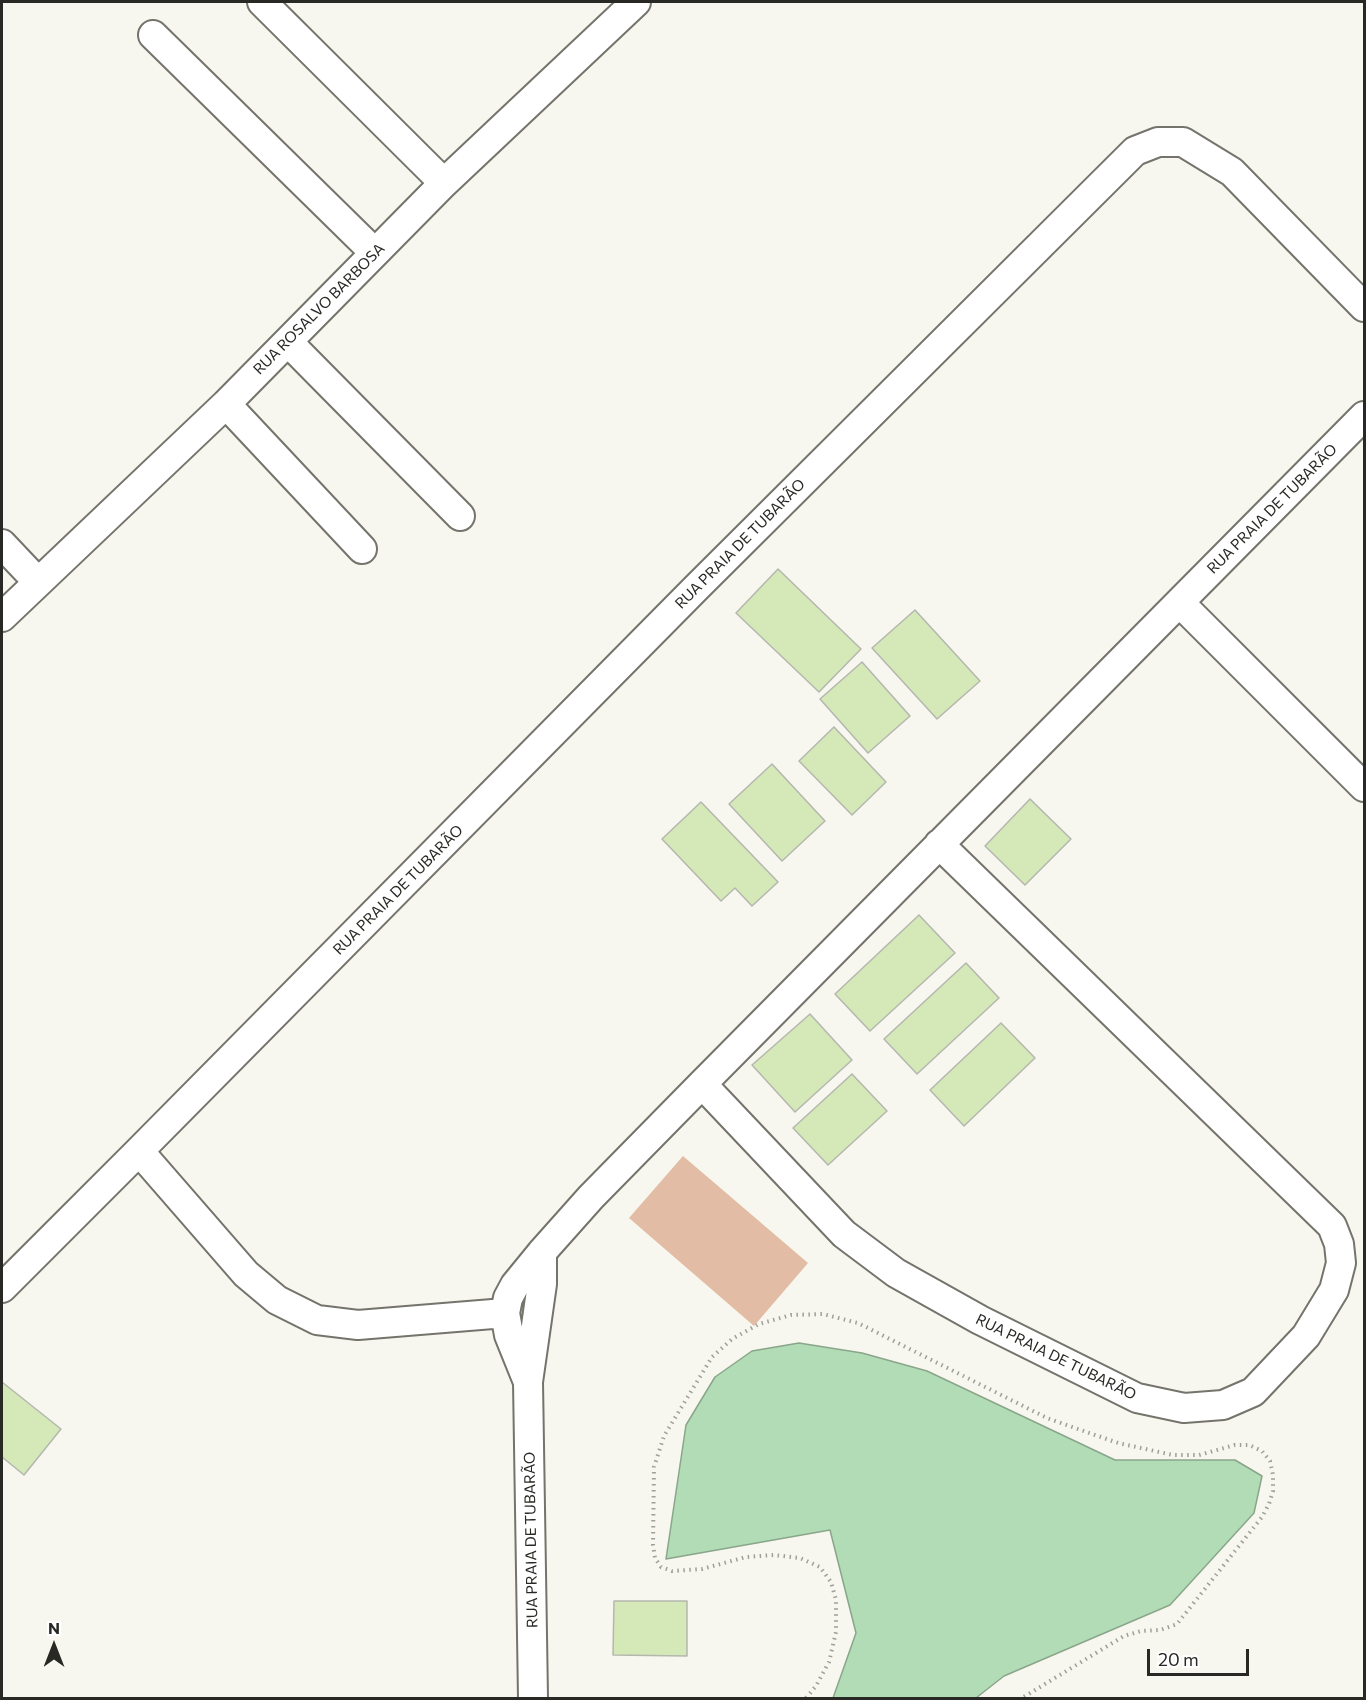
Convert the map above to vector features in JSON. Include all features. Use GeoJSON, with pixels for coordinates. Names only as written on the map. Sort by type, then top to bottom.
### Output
{"type":"FeatureCollection","features":[{"type":"Feature","properties":{"kind":"street"},"geometry":{"type":"LineString","coordinates":[[262,2],[444,183]]}},
{"type":"Feature","properties":{"kind":"street","name":"RUA ROSALVO BARBOSA"},"geometry":{"type":"LineString","coordinates":[[2,617],[226,404],[444,183],[636,2]]}},
{"type":"Feature","properties":{"kind":"street"},"geometry":{"type":"LineString","coordinates":[[153,34],[375,253]]}},
{"type":"Feature","properties":{"kind":"street","name":"RUA PRAIA DE TUBARÃO"},"geometry":{"type":"LineString","coordinates":[[2,1288],[688,596],[1136,151],[1158,142],[1183,142],[1232,172],[1365,307]]}},
{"type":"Feature","properties":{"kind":"street"},"geometry":{"type":"LineString","coordinates":[[288,342],[460,516]]}},
{"type":"Feature","properties":{"kind":"street"},"geometry":{"type":"LineString","coordinates":[[226,404],[362,549]]}},
{"type":"Feature","properties":{"kind":"street","name":"RUA PRAIA DE TUBARÃO"},"geometry":{"type":"LineString","coordinates":[[528,1382],[509,1335],[505,1313],[508,1298],[515,1285],[542,1252],[591,1197],[702,1084],[1365,416]]}},
{"type":"Feature","properties":{"kind":"street"},"geometry":{"type":"LineString","coordinates":[[2,544],[37,582]]}},
{"type":"Feature","properties":{"kind":"street"},"geometry":{"type":"LineString","coordinates":[[1180,603],[1365,787]]}},
{"type":"Feature","properties":{"kind":"street","name":"RUA PRAIA DE TUBARÃO"},"geometry":{"type":"LineString","coordinates":[[702,1084],[843,1234],[905,1278],[980,1320],[1137,1398],[1184,1408],[1223,1405],[1252,1392],[1306,1336],[1334,1290],[1341,1263],[1339,1244],[1332,1226],[939,844]]}},
{"type":"Feature","properties":{"kind":"street"},"geometry":{"type":"LineString","coordinates":[[139,1151],[246,1274],[277,1300],[317,1320],[357,1325],[505,1313]]}},
{"type":"Feature","properties":{"kind":"street","name":"RUA PRAIA DE TUBARÃO"},"geometry":{"type":"LineString","coordinates":[[533,1698],[528,1382],[542,1284],[542,1252]]}},
{"type":"Feature","properties":{"kind":"path"},"geometry":{"type":"LineString","coordinates":[[806,1698],[816,1686],[829,1662],[836,1632],[836,1600],[831,1582],[820,1567],[800,1558],[746,1557],[702,1569],[672,1571],[661,1567],[655,1558],[653,1545],[654,1467],[664,1436],[712,1357],[725,1345],[759,1324],[791,1315],[823,1314],[858,1323],[1047,1418],[1118,1443],[1173,1455],[1199,1455],[1235,1445],[1249,1445],[1262,1451],[1270,1461],[1274,1475],[1273,1491],[1262,1517],[1177,1624],[1160,1630],[1141,1631],[1124,1636],[1022,1698]]}},
{"type":"Feature","properties":{"kind":"shaded area"},"geometry":{"type":"Polygon","coordinates":[[[683,1156],[808,1263],[754,1326],[629,1218],[683,1156]]]}},
{"type":"Feature","properties":{"kind":"shaded area"},"geometry":{"type":"Polygon","coordinates":[[[799,1343],[862,1353],[927,1371],[1115,1460],[1235,1460],[1262,1476],[1254,1513],[1170,1605],[1004,1676],[976,1698],[833,1698],[856,1633],[830,1530],[666,1559],[686,1425],[715,1377],[752,1351],[799,1343]]]}},
{"type":"Feature","properties":{"kind":"building"},"geometry":{"type":"Polygon","coordinates":[[[778,569],[861,649],[819,692],[736,613],[778,569]]]}},
{"type":"Feature","properties":{"kind":"building"},"geometry":{"type":"Polygon","coordinates":[[[915,610],[980,681],[937,719],[872,648],[915,610]]]}},
{"type":"Feature","properties":{"kind":"building"},"geometry":{"type":"Polygon","coordinates":[[[862,662],[910,716],[868,753],[820,699],[862,662]]]}},
{"type":"Feature","properties":{"kind":"building"},"geometry":{"type":"Polygon","coordinates":[[[834,727],[886,782],[852,815],[799,761],[834,727]]]}},
{"type":"Feature","properties":{"kind":"building"},"geometry":{"type":"Polygon","coordinates":[[[772,764],[825,821],[782,861],[729,804],[772,764]]]}},
{"type":"Feature","properties":{"kind":"building"},"geometry":{"type":"Polygon","coordinates":[[[1030,799],[1071,839],[1025,885],[985,846],[1030,799]]]}},
{"type":"Feature","properties":{"kind":"building"},"geometry":{"type":"Polygon","coordinates":[[[701,802],[778,882],[752,906],[735,888],[721,901],[662,839],[701,802]]]}},
{"type":"Feature","properties":{"kind":"building"},"geometry":{"type":"Polygon","coordinates":[[[919,915],[955,953],[870,1031],[835,994],[919,915]]]}},
{"type":"Feature","properties":{"kind":"building"},"geometry":{"type":"Polygon","coordinates":[[[966,963],[999,998],[917,1074],[884,1039],[966,963]]]}},
{"type":"Feature","properties":{"kind":"building"},"geometry":{"type":"Polygon","coordinates":[[[810,1014],[852,1060],[795,1112],[752,1065],[810,1014]]]}},
{"type":"Feature","properties":{"kind":"building"},"geometry":{"type":"Polygon","coordinates":[[[1001,1023],[1035,1058],[964,1126],[930,1090],[1001,1023]]]}},
{"type":"Feature","properties":{"kind":"building"},"geometry":{"type":"Polygon","coordinates":[[[852,1074],[887,1111],[828,1165],[793,1128],[852,1074]]]}},
{"type":"Feature","properties":{"kind":"building"},"geometry":{"type":"Polygon","coordinates":[[[2,1382],[61,1429],[24,1475],[2,1457],[2,1382]]]}},
{"type":"Feature","properties":{"kind":"building"},"geometry":{"type":"Polygon","coordinates":[[[614,1601],[687,1601],[687,1656],[613,1655],[614,1601]]]}}]}
